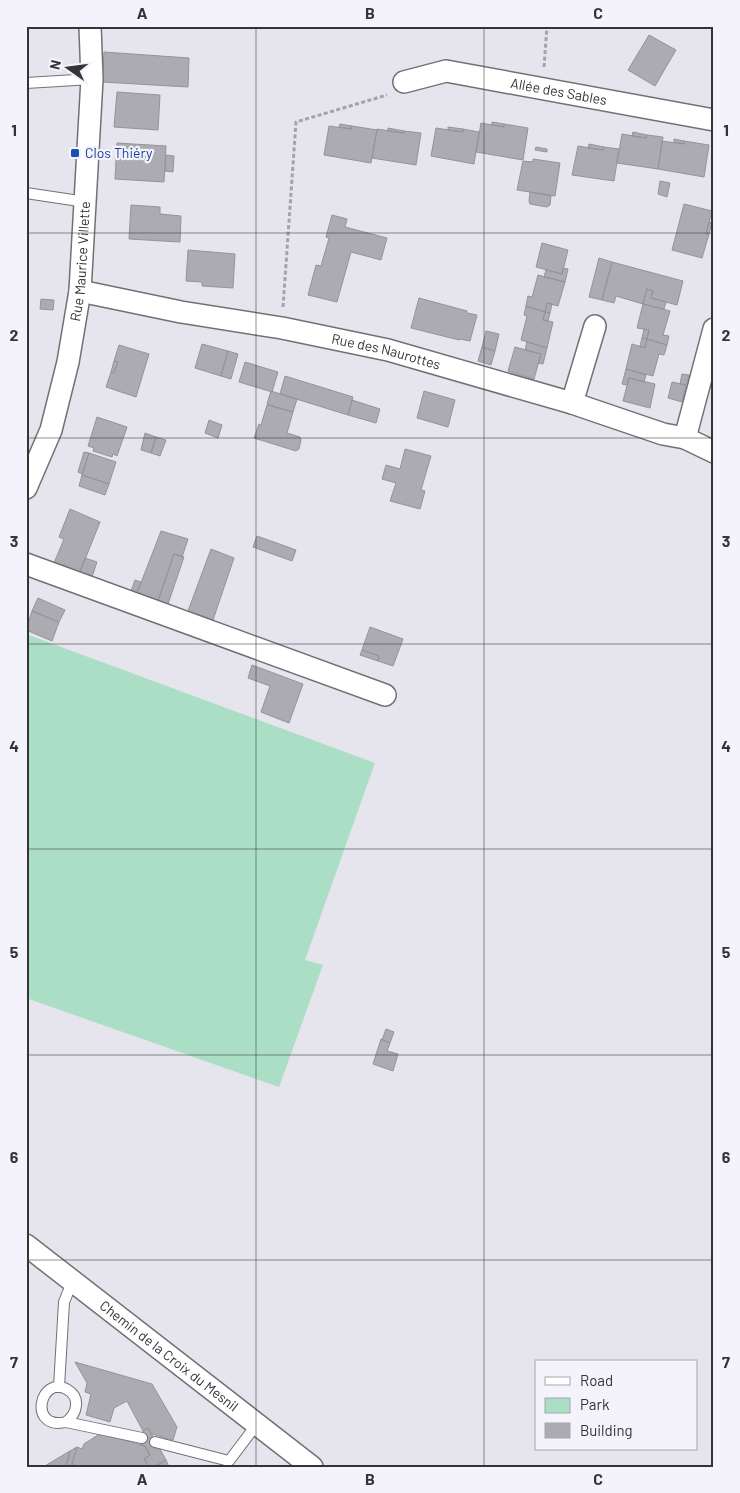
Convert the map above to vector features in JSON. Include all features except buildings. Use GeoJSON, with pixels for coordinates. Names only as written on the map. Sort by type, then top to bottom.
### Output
{"type":"FeatureCollection","features":[{"type":"Feature","properties":{"kind":"street","name":"Rue Maurice Villette"},"geometry":{"type":"LineString","coordinates":[[26,488],[51,430],[68,362],[80,291],[92,79],[90,26]]}},
{"type":"Feature","properties":{"kind":"street","name":"Allée des Sables"},"geometry":{"type":"LineString","coordinates":[[404,82],[446,71],[714,119]]}},
{"type":"Feature","properties":{"kind":"street","name":"Rue des Naurottes"},"geometry":{"type":"LineString","coordinates":[[80,291],[181,312],[282,328],[388,350],[572,403],[662,434],[685,438],[714,452]]}},
{"type":"Feature","properties":{"kind":"street"},"geometry":{"type":"LineString","coordinates":[[572,403],[595,326]]}},
{"type":"Feature","properties":{"kind":"street"},"geometry":{"type":"LineString","coordinates":[[685,438],[714,329]]}},
{"type":"Feature","properties":{"kind":"street"},"geometry":{"type":"LineString","coordinates":[[26,564],[385,694]]}},
{"type":"Feature","properties":{"kind":"street","name":"Chemin de la Croix du Mesnil"},"geometry":{"type":"LineString","coordinates":[[26,1245],[312,1467]]}},
{"type":"Feature","properties":{"kind":"lane"},"geometry":{"type":"LineString","coordinates":[[26,83],[92,79]]}},
{"type":"Feature","properties":{"kind":"lane"},"geometry":{"type":"LineString","coordinates":[[26,193],[86,202]]}},
{"type":"Feature","properties":{"kind":"lane"},"geometry":{"type":"LineString","coordinates":[[59,1387],[64,1302],[73,1280]]}},
{"type":"Feature","properties":{"kind":"lane"},"geometry":{"type":"LineString","coordinates":[[59,1387],[67,1389],[73,1394],[76,1401],[76,1410],[66,1422],[58,1424],[50,1422],[44,1416],[41,1409],[41,1401],[44,1394],[51,1389],[59,1387]]}},
{"type":"Feature","properties":{"kind":"lane"},"geometry":{"type":"LineString","coordinates":[[66,1422],[142,1438]]}},
{"type":"Feature","properties":{"kind":"lane"},"geometry":{"type":"LineString","coordinates":[[155,1442],[232,1464],[257,1424]]}},
{"type":"Feature","properties":{"kind":"path"},"geometry":{"type":"LineString","coordinates":[[542,88],[547,26]]}},
{"type":"Feature","properties":{"kind":"path"},"geometry":{"type":"LineString","coordinates":[[282,328],[296,122],[388,95],[404,82]]}},
{"type":"Feature","properties":{"kind":"green space"},"geometry":{"type":"Polygon","coordinates":[[[26,634],[375,763],[305,960],[323,965],[279,1087],[26,998],[26,634]]]}},
{"type":"Feature","properties":{"kind":"place","name":"Clos Thiéry"},"geometry":{"type":"Point","coordinates":[75,153]}}]}
